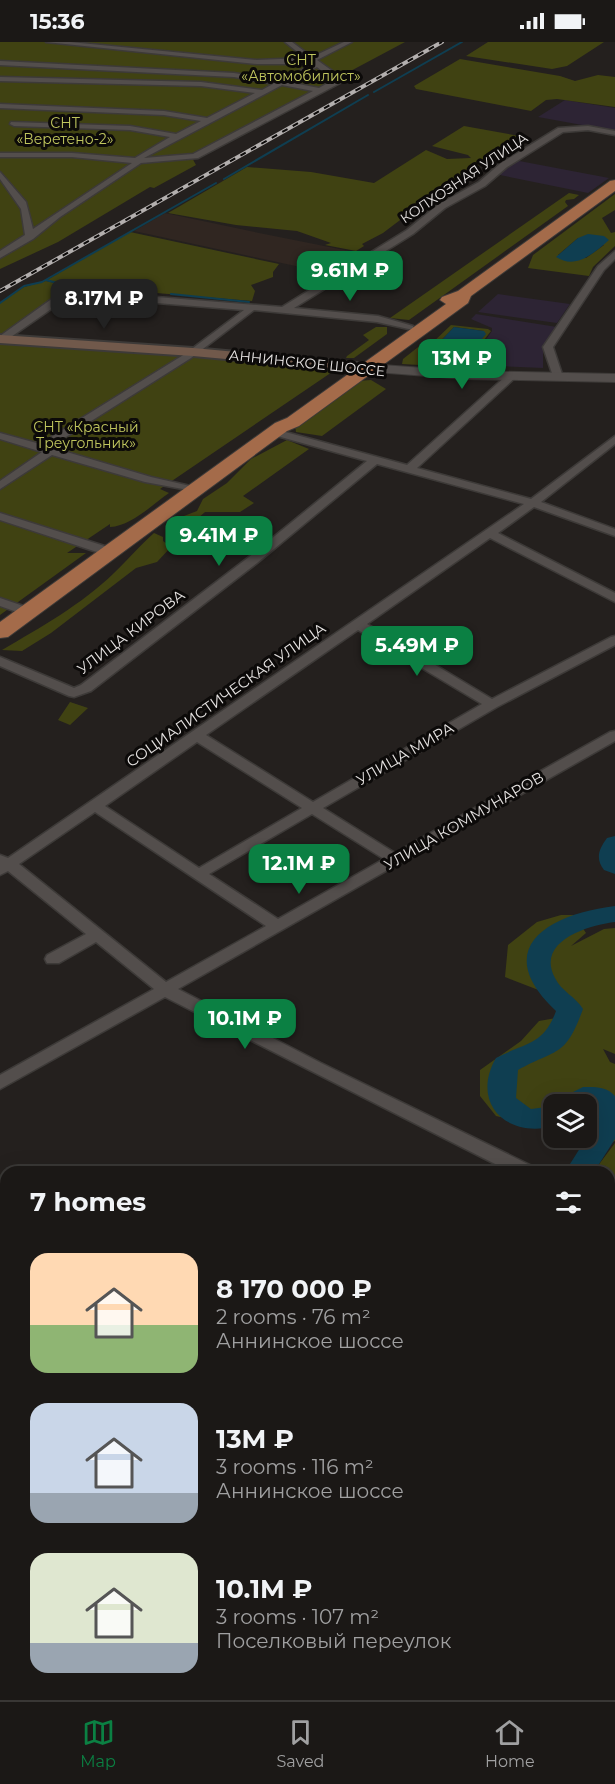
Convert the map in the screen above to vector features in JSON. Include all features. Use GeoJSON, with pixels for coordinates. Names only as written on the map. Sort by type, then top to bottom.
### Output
{"type":"FeatureCollection","features":[{"type":"Feature","properties":{"kind":"highway"},"geometry":{"type":"LineString","coordinates":[[0,632],[277,429],[293,422],[410,327],[450,298],[464,294],[615,184]]}},
{"type":"Feature","properties":{"kind":"highway"},"geometry":{"type":"LineString","coordinates":[[362,368],[462,300],[464,294]]}},
{"type":"Feature","properties":{"kind":"main road","name":"АННИНСКОЕ ШОССЕ"},"geometry":{"type":"LineString","coordinates":[[4,342],[193,352],[362,368]]}},
{"type":"Feature","properties":{"kind":"street"},"geometry":{"type":"LineString","coordinates":[[49,42],[231,61],[313,63]]}},
{"type":"Feature","properties":{"kind":"street"},"geometry":{"type":"LineString","coordinates":[[0,155],[72,155],[139,161],[195,156],[337,81],[288,42]]}},
{"type":"Feature","properties":{"kind":"street"},"geometry":{"type":"LineString","coordinates":[[0,255],[99,190],[139,161],[139,158],[279,84],[349,42]]}},
{"type":"Feature","properties":{"kind":"street"},"geometry":{"type":"LineString","coordinates":[[0,63],[234,75],[320,90]]}},
{"type":"Feature","properties":{"kind":"street"},"geometry":{"type":"LineString","coordinates":[[0,79],[201,84],[263,92]]}},
{"type":"Feature","properties":{"kind":"street"},"geometry":{"type":"LineString","coordinates":[[0,106],[164,113],[209,120]]}},
{"type":"Feature","properties":{"kind":"street"},"geometry":{"type":"LineString","coordinates":[[14,124],[130,128],[177,136]]}},
{"type":"Feature","properties":{"kind":"street","name":"КОЛХОЗНАЯ УЛИЦА"},"geometry":{"type":"LineString","coordinates":[[284,310],[410,232],[442,206],[483,184],[504,165],[561,130],[588,128],[615,133]]}},
{"type":"Feature","properties":{"kind":"street"},"geometry":{"type":"LineString","coordinates":[[0,174],[29,214],[30,237]]}},
{"type":"Feature","properties":{"kind":"street"},"geometry":{"type":"LineString","coordinates":[[558,377],[548,347],[601,268],[615,254]]}},
{"type":"Feature","properties":{"kind":"street"},"geometry":{"type":"LineString","coordinates":[[4,342],[63,295],[69,293],[368,318],[410,327]]}},
{"type":"Feature","properties":{"kind":"street"},"geometry":{"type":"LineString","coordinates":[[0,486],[45,449],[193,352],[253,307]]}},
{"type":"Feature","properties":{"kind":"street","name":"АННИНСКОЕ ШОССЕ"},"geometry":{"type":"LineString","coordinates":[[362,368],[394,372],[615,378]]}},
{"type":"Feature","properties":{"kind":"street"},"geometry":{"type":"LineString","coordinates":[[410,469],[512,376]]}},
{"type":"Feature","properties":{"kind":"street"},"geometry":{"type":"LineString","coordinates":[[277,429],[375,460],[533,503],[615,533]]}},
{"type":"Feature","properties":{"kind":"street"},"geometry":{"type":"LineString","coordinates":[[2,439],[45,449],[149,480],[195,490]]}},
{"type":"Feature","properties":{"kind":"street","name":"СОЦИАЛИСТИЧЕСКАЯ УЛИЦА"},"geometry":{"type":"LineString","coordinates":[[3,865],[95,806],[610,451],[615,439]]}},
{"type":"Feature","properties":{"kind":"street","name":"УЛИЦА КИРОВА"},"geometry":{"type":"LineString","coordinates":[[0,661],[74,693],[86,688],[253,560],[375,460]]}},
{"type":"Feature","properties":{"kind":"street"},"geometry":{"type":"LineString","coordinates":[[0,516],[110,552]]}},
{"type":"Feature","properties":{"kind":"street"},"geometry":{"type":"LineString","coordinates":[[489,533],[615,598]]}},
{"type":"Feature","properties":{"kind":"street"},"geometry":{"type":"LineString","coordinates":[[0,602],[28,612]]}},
{"type":"Feature","properties":{"kind":"street"},"geometry":{"type":"LineString","coordinates":[[358,624],[492,704]]}},
{"type":"Feature","properties":{"kind":"street","name":"УЛИЦА МИРА"},"geometry":{"type":"LineString","coordinates":[[199,874],[492,704],[615,640]]}},
{"type":"Feature","properties":{"kind":"street"},"geometry":{"type":"LineString","coordinates":[[196,735],[395,860]]}},
{"type":"Feature","properties":{"kind":"street","name":"УЛИЦА КОММУНАРОВ"},"geometry":{"type":"LineString","coordinates":[[0,1083],[615,735]]}},
{"type":"Feature","properties":{"kind":"street"},"geometry":{"type":"LineString","coordinates":[[95,806],[278,926]]}},
{"type":"Feature","properties":{"kind":"street"},"geometry":{"type":"LineString","coordinates":[[3,865],[97,934],[165,990],[516,1166]]}},
{"type":"Feature","properties":{"kind":"street"},"geometry":{"type":"LineString","coordinates":[[53,959],[97,934]]}},
{"type":"Feature","properties":{"kind":"shaded area"},"geometry":{"type":"Polygon","coordinates":[[[565,100],[615,108],[615,131],[538,117],[565,100]]]}},
{"type":"Feature","properties":{"kind":"shaded area"},"geometry":{"type":"Polygon","coordinates":[[[514,160],[609,178],[588,193],[495,174],[514,160]]]}},
{"type":"Feature","properties":{"kind":"shaded area"},"geometry":{"type":"Polygon","coordinates":[[[165,213],[359,253],[328,273],[134,231],[165,213]]]}},
{"type":"Feature","properties":{"kind":"shaded area"},"geometry":{"type":"Polygon","coordinates":[[[498,294],[570,304],[557,323],[478,312],[498,294]]]}},
{"type":"Feature","properties":{"kind":"shaded area"},"geometry":{"type":"Polygon","coordinates":[[[476,314],[557,327],[543,346],[543,368],[474,365],[474,357],[492,331],[492,328],[471,319],[476,314]]]}},
{"type":"Feature","properties":{"kind":"green space"},"geometry":{"type":"Polygon","coordinates":[[[0,42],[405,42],[191,156],[196,165],[154,188],[150,187],[58,242],[0,269],[0,257],[31,240],[0,255],[0,42]]]}},
{"type":"Feature","properties":{"kind":"green space"},"geometry":{"type":"Polygon","coordinates":[[[488,42],[604,42],[567,66],[552,69],[466,56],[488,42]]]}},
{"type":"Feature","properties":{"kind":"green space"},"geometry":{"type":"Polygon","coordinates":[[[460,59],[560,76],[575,81],[598,75],[615,77],[615,107],[557,99],[546,100],[531,111],[416,89],[414,86],[460,59]]]}},
{"type":"Feature","properties":{"kind":"green space"},"geometry":{"type":"Polygon","coordinates":[[[464,126],[525,137],[441,189],[383,233],[362,244],[364,246],[356,251],[325,245],[331,243],[297,231],[236,225],[168,213],[247,167],[311,172],[374,183],[426,150],[447,159],[471,158],[468,155],[432,146],[464,126]]]}},
{"type":"Feature","properties":{"kind":"green space"},"geometry":{"type":"Polygon","coordinates":[[[569,193],[579,195],[574,199],[566,200],[568,206],[409,320],[390,318],[569,193]]]}},
{"type":"Feature","properties":{"kind":"green space"},"geometry":{"type":"Polygon","coordinates":[[[615,194],[615,210],[602,218],[611,233],[615,232],[615,246],[593,267],[589,276],[528,268],[533,255],[615,194]],[[578,238],[558,255],[586,258],[604,245],[578,238]]]}},
{"type":"Feature","properties":{"kind":"green space"},"geometry":{"type":"Polygon","coordinates":[[[130,232],[279,264],[273,272],[273,277],[251,285],[255,291],[252,301],[73,286],[47,280],[130,232]]]}},
{"type":"Feature","properties":{"kind":"green space"},"geometry":{"type":"Polygon","coordinates":[[[46,281],[72,287],[5,333],[0,334],[0,303],[24,287],[46,281]]]}},
{"type":"Feature","properties":{"kind":"green space"},"geometry":{"type":"Polygon","coordinates":[[[451,325],[491,331],[470,358],[429,352],[429,346],[451,325]],[[454,327],[433,349],[465,355],[484,331],[454,327]]]}},
{"type":"Feature","properties":{"kind":"green space"},"geometry":{"type":"Polygon","coordinates":[[[376,327],[387,327],[387,334],[354,358],[346,358],[369,340],[363,335],[376,327]]]}},
{"type":"Feature","properties":{"kind":"green space","name":"СНТ «Красный Треугольник»"},"geometry":{"type":"Polygon","coordinates":[[[3,343],[338,368],[160,489],[169,493],[141,514],[118,526],[110,527],[110,524],[67,553],[86,553],[0,615],[0,345],[3,343]]]}},
{"type":"Feature","properties":{"kind":"green space"},"geometry":{"type":"Polygon","coordinates":[[[422,344],[422,353],[452,363],[456,367],[402,364],[403,359],[422,344]]]}},
{"type":"Feature","properties":{"kind":"green space"},"geometry":{"type":"Polygon","coordinates":[[[371,380],[386,389],[322,436],[296,432],[295,425],[357,381],[371,380]]]}},
{"type":"Feature","properties":{"kind":"green space"},"geometry":{"type":"Polygon","coordinates":[[[287,440],[309,449],[243,496],[254,503],[240,512],[205,512],[189,526],[176,519],[197,511],[203,499],[227,483],[251,459],[287,440]]]}},
{"type":"Feature","properties":{"kind":"green space"},"geometry":{"type":"Polygon","coordinates":[[[154,533],[163,537],[163,541],[171,547],[157,562],[136,568],[51,633],[22,651],[2,650],[60,615],[101,585],[154,533]]]}},
{"type":"Feature","properties":{"kind":"green space"},"geometry":{"type":"Polygon","coordinates":[[[70,702],[88,708],[70,725],[58,720],[70,702]]]}},
{"type":"Feature","properties":{"kind":"green space"},"geometry":{"type":"Polygon","coordinates":[[[561,915],[574,915],[586,933],[571,946],[604,929],[615,928],[615,1054],[603,1049],[610,1062],[615,1064],[615,1141],[609,1143],[597,1138],[597,1094],[543,1094],[543,1127],[496,1116],[480,1096],[480,1070],[521,1041],[539,1021],[556,1018],[558,1008],[541,991],[505,977],[508,945],[537,922],[561,915]]]}},
{"type":"Feature","properties":{"kind":"green space"},"geometry":{"type":"Polygon","coordinates":[[[615,1143],[615,1166],[598,1166],[615,1143]]]}},
{"type":"Feature","properties":{"kind":"water"},"geometry":{"type":"Polygon","coordinates":[[[588,234],[604,236],[609,240],[591,255],[578,261],[563,261],[556,257],[578,238],[588,234]]]}},
{"type":"Feature","properties":{"kind":"water"},"geometry":{"type":"Polygon","coordinates":[[[454,327],[484,331],[486,334],[469,355],[433,349],[454,327]]]}},
{"type":"Feature","properties":{"kind":"waterway"},"geometry":{"type":"LineString","coordinates":[[374,92],[462,42]]}},
{"type":"Feature","properties":{"kind":"waterway"},"geometry":{"type":"LineString","coordinates":[[224,179],[368,95]]}},
{"type":"Feature","properties":{"kind":"waterway"},"geometry":{"type":"LineString","coordinates":[[0,303],[24,286],[42,282],[216,183]]}},
{"type":"Feature","properties":{"kind":"waterway"},"geometry":{"type":"LineString","coordinates":[[46,280],[72,287],[133,291]]}},
{"type":"Feature","properties":{"kind":"waterway"},"geometry":{"type":"LineString","coordinates":[[171,294],[249,302]]}},
{"type":"Feature","properties":{"kind":"waterway"},"geometry":{"type":"LineString","coordinates":[[615,843],[610,852],[612,865],[615,866]]}},
{"type":"Feature","properties":{"kind":"waterway"},"geometry":{"type":"LineString","coordinates":[[543,1119],[531,1120],[520,1116],[502,1101],[502,1081],[506,1065],[552,1043],[564,1025],[570,1009],[548,988],[542,978],[539,959],[543,947],[551,937],[575,923],[602,915],[615,914]]}},
{"type":"Feature","properties":{"kind":"waterway"},"geometry":{"type":"LineString","coordinates":[[597,1097],[600,1097],[610,1108],[611,1122],[597,1144]]}},
{"type":"Feature","properties":{"kind":"waterway"},"geometry":{"type":"LineString","coordinates":[[583,1166],[594,1148]]}},
{"type":"Feature","properties":{"kind":"railway"},"geometry":{"type":"LineString","coordinates":[[0,291],[442,42]]}},
{"type":"Feature","properties":{"kind":"park label","name":"СНТ «Автомобилист»"},"geometry":{"type":"Point","coordinates":[301,68]}},
{"type":"Feature","properties":{"kind":"park label","name":"СНТ «Веретено-2»"},"geometry":{"type":"Point","coordinates":[65,132]}}]}
